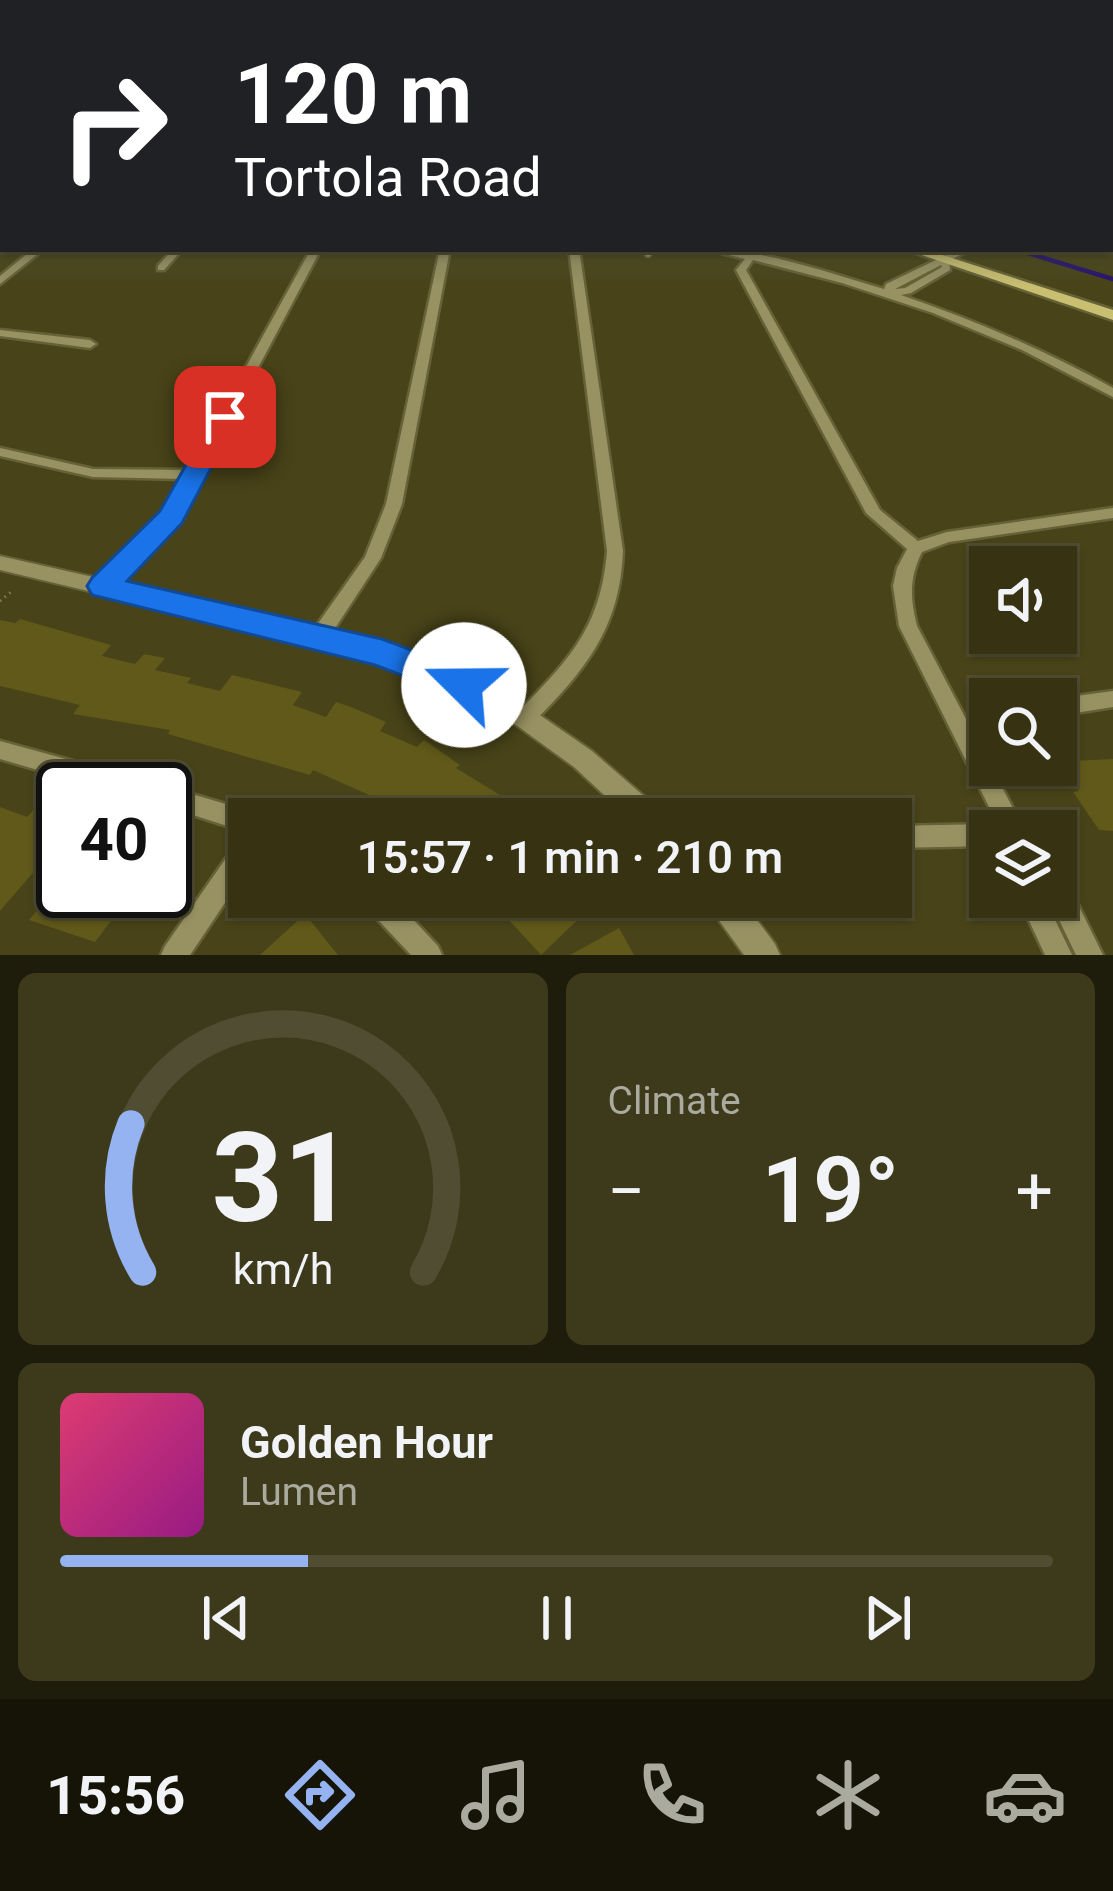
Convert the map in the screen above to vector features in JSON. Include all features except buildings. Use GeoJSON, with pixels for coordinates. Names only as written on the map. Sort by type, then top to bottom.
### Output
{"type":"FeatureCollection","features":[{"type":"Feature","properties":{"kind":"main road"},"geometry":{"type":"LineString","coordinates":[[953,254],[1113,304]]}},
{"type":"Feature","properties":{"kind":"main road"},"geometry":{"type":"LineString","coordinates":[[953,254],[1113,315]]}},
{"type":"Feature","properties":{"kind":"street"},"geometry":{"type":"LineString","coordinates":[[0,280],[35,252]]}},
{"type":"Feature","properties":{"kind":"street"},"geometry":{"type":"LineString","coordinates":[[161,268],[175,252]]}},
{"type":"Feature","properties":{"kind":"street"},"geometry":{"type":"LineString","coordinates":[[103,586],[164,526],[314,252]]}},
{"type":"Feature","properties":{"kind":"street"},"geometry":{"type":"LineString","coordinates":[[319,637],[373,558],[394,504],[444,252]]}},
{"type":"Feature","properties":{"kind":"street"},"geometry":{"type":"LineString","coordinates":[[525,718],[583,658],[614,593],[615,550],[574,252]]}},
{"type":"Feature","properties":{"kind":"street"},"geometry":{"type":"LineString","coordinates":[[725,252],[890,292],[990,331],[1113,393]]}},
{"type":"Feature","properties":{"kind":"street"},"geometry":{"type":"LineString","coordinates":[[890,292],[908,291],[947,268],[953,254]]}},
{"type":"Feature","properties":{"kind":"street"},"geometry":{"type":"LineString","coordinates":[[751,257],[741,270],[874,513],[916,548]]}},
{"type":"Feature","properties":{"kind":"street"},"geometry":{"type":"LineString","coordinates":[[0,333],[90,344]]}},
{"type":"Feature","properties":{"kind":"street"},"geometry":{"type":"LineString","coordinates":[[0,452],[93,473],[195,475]]}},
{"type":"Feature","properties":{"kind":"street"},"geometry":{"type":"LineString","coordinates":[[1002,810],[908,626],[898,590],[903,568],[916,548],[947,537],[1113,513]]}},
{"type":"Feature","properties":{"kind":"street"},"geometry":{"type":"LineString","coordinates":[[0,563],[319,637],[423,668],[525,718],[583,759],[627,798]]}},
{"type":"Feature","properties":{"kind":"street"},"geometry":{"type":"LineString","coordinates":[[1077,704],[1113,699]]}},
{"type":"Feature","properties":{"kind":"street"},"geometry":{"type":"LineString","coordinates":[[0,750],[43,762]]}},
{"type":"Feature","properties":{"kind":"street"},"geometry":{"type":"LineString","coordinates":[[192,804],[228,816]]}},
{"type":"Feature","properties":{"kind":"street"},"geometry":{"type":"LineString","coordinates":[[912,837],[969,835]]}},
{"type":"Feature","properties":{"kind":"street"},"geometry":{"type":"LineString","coordinates":[[173,955],[228,877]]}},
{"type":"Feature","properties":{"kind":"street"},"geometry":{"type":"LineString","coordinates":[[394,918],[429,955]]}},
{"type":"Feature","properties":{"kind":"street"},"geometry":{"type":"LineString","coordinates":[[737,918],[764,955]]}},
{"type":"Feature","properties":{"kind":"street"},"geometry":{"type":"LineString","coordinates":[[1040,918],[1059,955]]}},
{"type":"Feature","properties":{"kind":"street"},"geometry":{"type":"LineString","coordinates":[[1072,918],[1090,955]]}},
{"type":"Feature","properties":{"kind":"path"},"geometry":{"type":"LineString","coordinates":[[0,601],[11,592]]}},
{"type":"Feature","properties":{"kind":"waterway"},"geometry":{"type":"LineString","coordinates":[[1025,252],[1113,279]]}},
{"type":"Feature","properties":{"kind":"route"},"geometry":{"type":"LineString","coordinates":[[225,417],[171,517],[103,586],[382,653],[464,685]]}}]}
